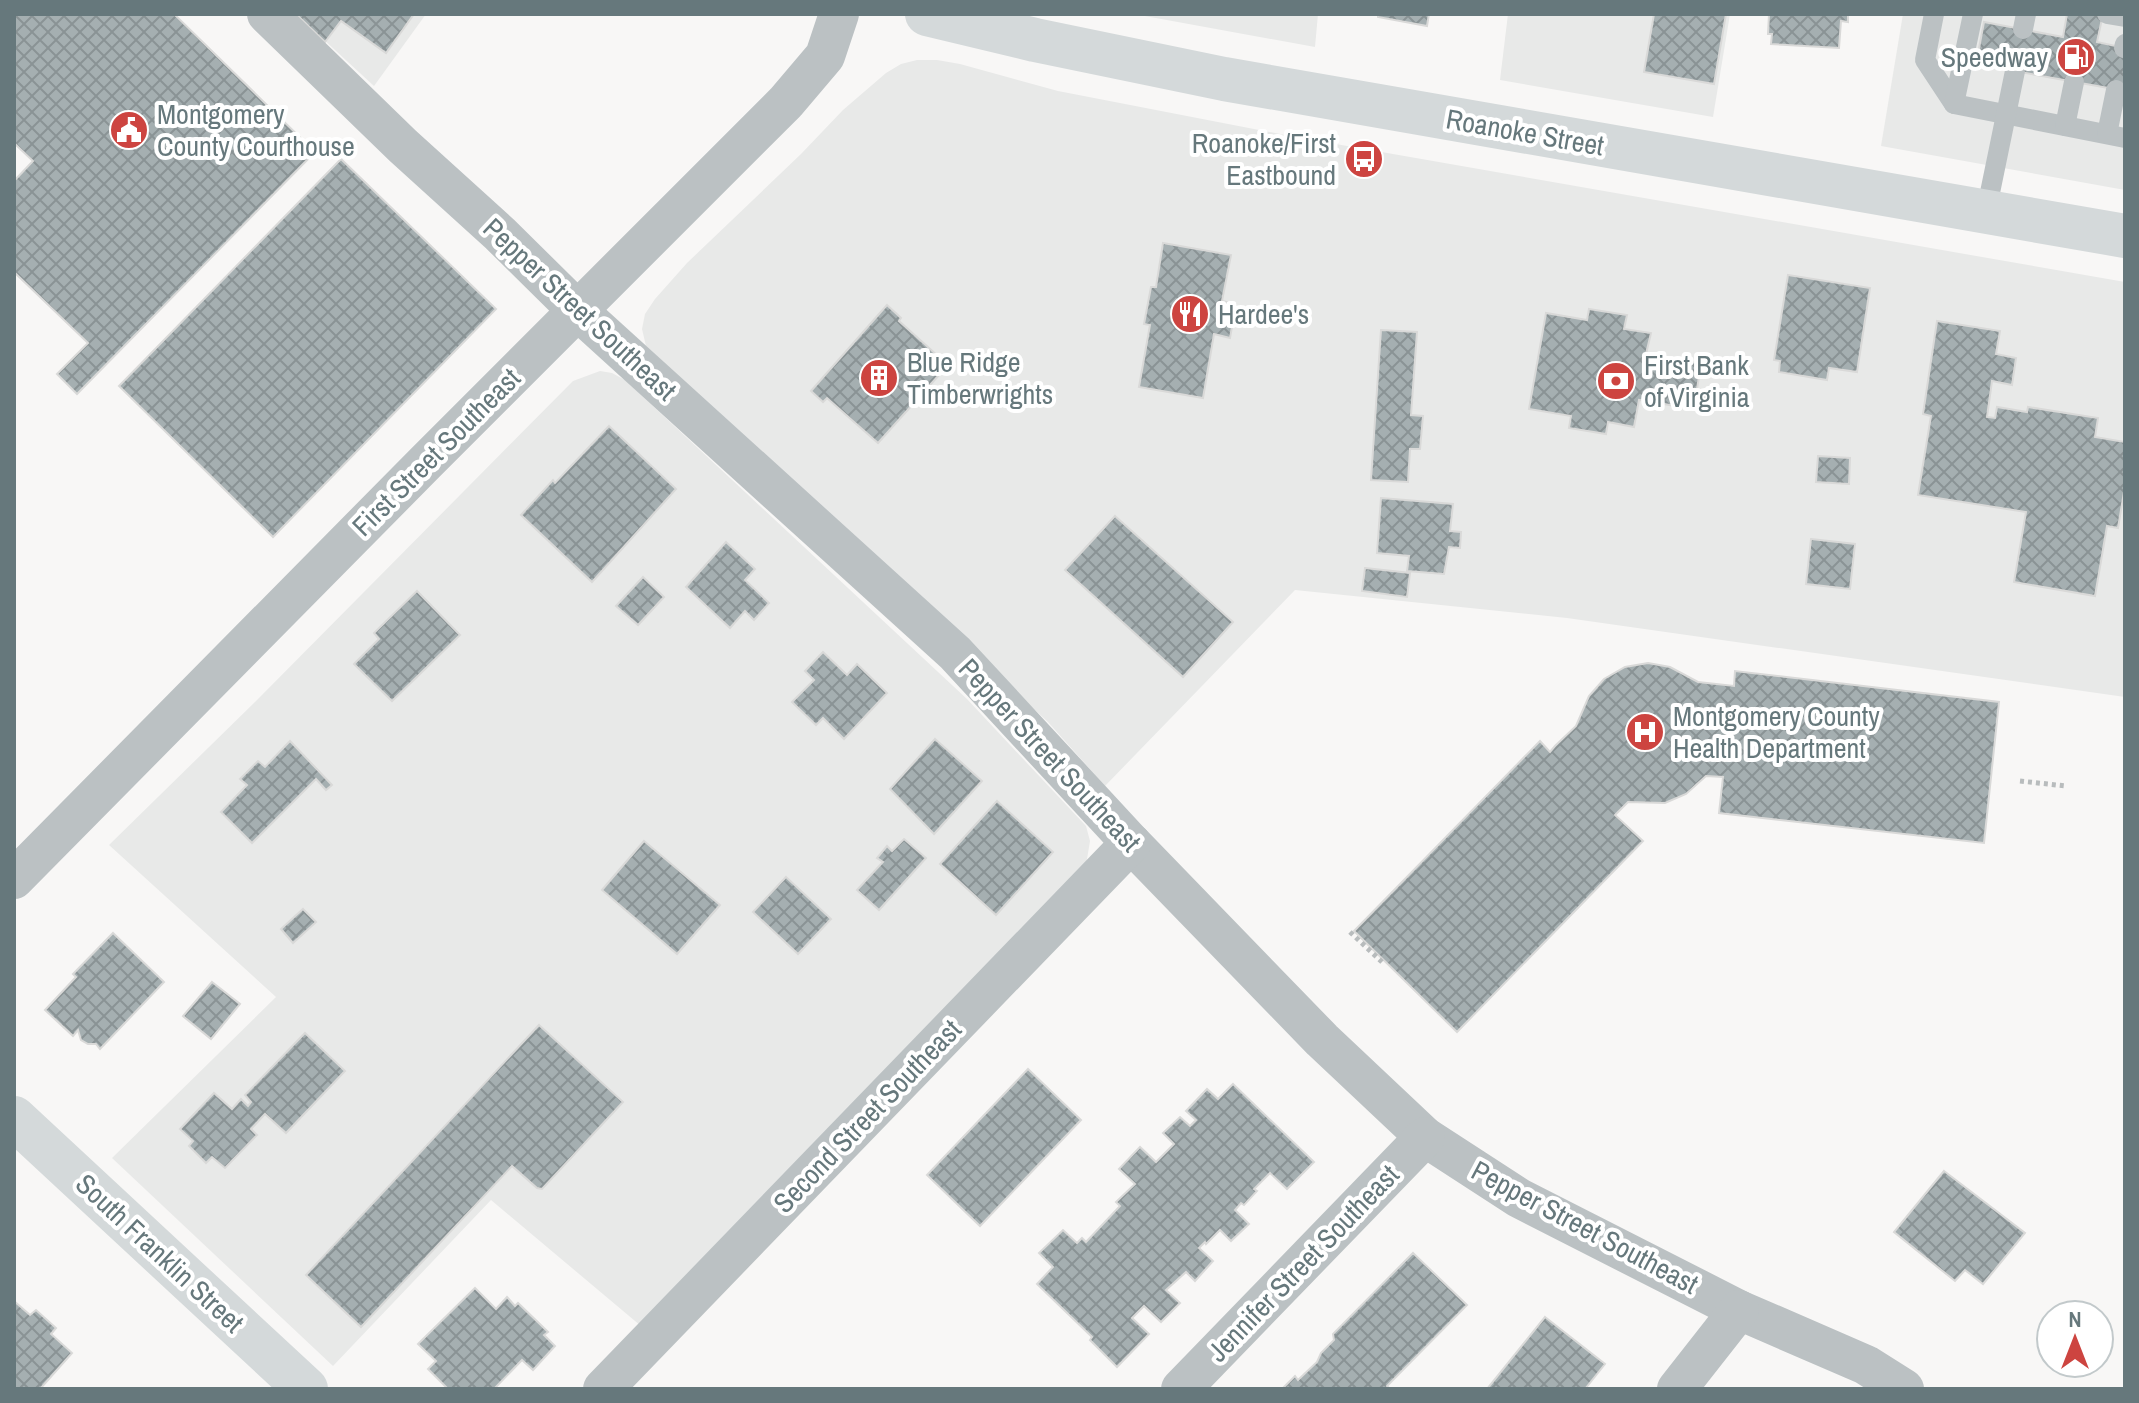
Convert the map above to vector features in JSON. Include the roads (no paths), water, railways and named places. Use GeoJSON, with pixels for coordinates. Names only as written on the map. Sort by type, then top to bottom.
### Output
{"type":"FeatureCollection","features":[{"type":"Feature","properties":{"kind":"main road","name":"Roanoke Street"},"geometry":{"type":"LineString","coordinates":[[927,14],[1065,47],[1224,79],[2125,236]]}},
{"type":"Feature","properties":{"kind":"main road","name":"South Franklin Street"},"geometry":{"type":"LineString","coordinates":[[14,1118],[306,1389]]}},
{"type":"Feature","properties":{"kind":"street","name":"Pepper Street Southeast"},"geometry":{"type":"LineString","coordinates":[[267,14],[577,310],[955,653],[1131,843],[1322,1040],[1425,1137],[1519,1198],[1739,1310],[1866,1365],[1904,1389]]}},
{"type":"Feature","properties":{"kind":"street","name":"First Street Southeast"},"geometry":{"type":"LineString","coordinates":[[14,879],[786,102],[825,56],[839,14]]}},
{"type":"Feature","properties":{"kind":"street","name":"Second Street Southeast"},"geometry":{"type":"LineString","coordinates":[[603,1389],[1131,843]]}},
{"type":"Feature","properties":{"kind":"street","name":"Jennifer Street Southeast"},"geometry":{"type":"LineString","coordinates":[[1181,1389],[1425,1137]]}},
{"type":"Feature","properties":{"kind":"street"},"geometry":{"type":"LineString","coordinates":[[1677,1389],[1739,1310]]}},
{"type":"Feature","properties":{"kind":"lane"},"geometry":{"type":"LineString","coordinates":[[1934,14],[1925,60],[1954,104],[2116,136],[2116,90]]}},
{"type":"Feature","properties":{"kind":"lane"},"geometry":{"type":"LineString","coordinates":[[1954,104],[1973,14]]}},
{"type":"Feature","properties":{"kind":"lane"},"geometry":{"type":"LineString","coordinates":[[2107,14],[2125,17]]}},
{"type":"Feature","properties":{"kind":"lane"},"geometry":{"type":"LineString","coordinates":[[1986,212],[2015,71]]}},
{"type":"Feature","properties":{"kind":"lane"},"geometry":{"type":"LineString","coordinates":[[2065,126],[2074,82]]}},
{"type":"Feature","properties":{"kind":"place","name":"Speedway"},"geometry":{"type":"Point","coordinates":[2076,57]}},
{"type":"Feature","properties":{"kind":"place","name":"Montgomery County Courthouse"},"geometry":{"type":"Point","coordinates":[129,130]}},
{"type":"Feature","properties":{"kind":"place","name":"Roanoke/First Eastbound"},"geometry":{"type":"Point","coordinates":[1364,159]}},
{"type":"Feature","properties":{"kind":"place","name":"Hardee's"},"geometry":{"type":"Point","coordinates":[1190,314]}},
{"type":"Feature","properties":{"kind":"place","name":"Blue Ridge Timberwrights"},"geometry":{"type":"Point","coordinates":[879,378]}},
{"type":"Feature","properties":{"kind":"place","name":"First Bank of Virginia"},"geometry":{"type":"Point","coordinates":[1616,381]}},
{"type":"Feature","properties":{"kind":"place","name":"Montgomery County Health Department"},"geometry":{"type":"Point","coordinates":[1645,732]}}]}
